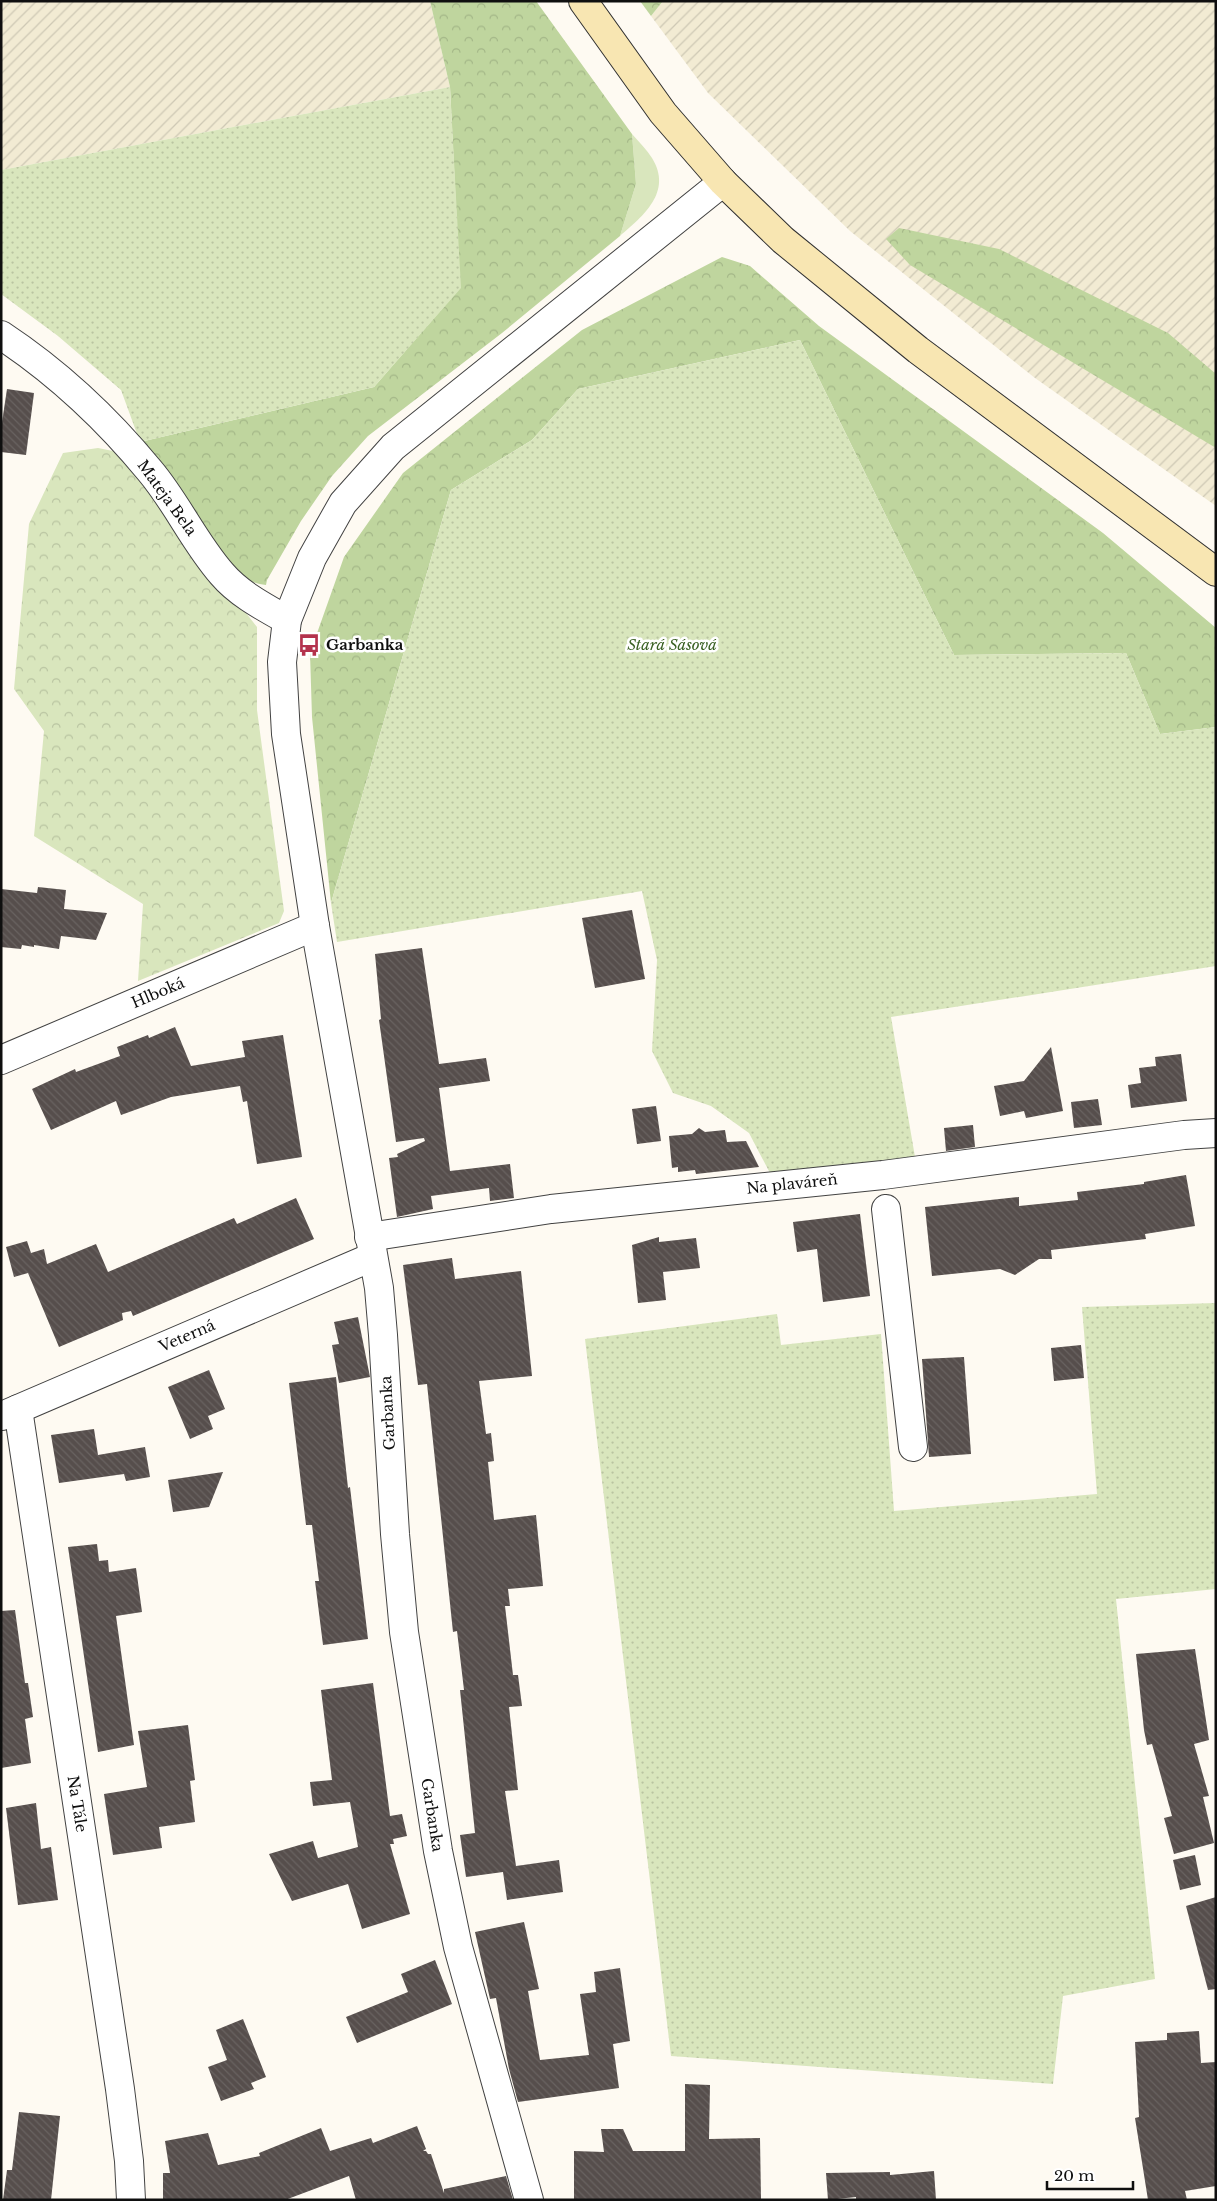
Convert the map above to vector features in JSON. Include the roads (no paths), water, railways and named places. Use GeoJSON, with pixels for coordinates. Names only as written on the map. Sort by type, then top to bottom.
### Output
{"type":"FeatureCollection","features":[{"type":"Feature","properties":{"kind":"street"},"geometry":{"type":"LineString","coordinates":[[583,1],[663,113],[724,182],[783,240],[918,350],[1216,572]]}},
{"type":"Feature","properties":{"kind":"street","name":"Garbanka"},"geometry":{"type":"LineString","coordinates":[[529,2200],[458,1947],[438,1851],[404,1632],[395,1534],[384,1335],[379,1288],[315,926],[286,734],[282,662],[287,620],[312,558],[343,504],[393,447],[724,182]]}},
{"type":"Feature","properties":{"kind":"street","name":"Mateja Bela"},"geometry":{"type":"LineString","coordinates":[[1,335],[52,372],[91,408],[151,471],[223,575],[254,601],[287,620]]}},
{"type":"Feature","properties":{"kind":"street","name":"Hlboká"},"geometry":{"type":"LineString","coordinates":[[1,1060],[315,926]]}},
{"type":"Feature","properties":{"kind":"street","name":"Na plaváreň"},"geometry":{"type":"LineString","coordinates":[[371,1247],[551,1209],[883,1175],[1184,1135],[1216,1133]]}},
{"type":"Feature","properties":{"kind":"street"},"geometry":{"type":"LineString","coordinates":[[886,1209],[914,1447]]}},
{"type":"Feature","properties":{"kind":"street","name":"Veterná"},"geometry":{"type":"LineString","coordinates":[[10,1412],[371,1247]]}},
{"type":"Feature","properties":{"kind":"street","name":"Na Tále"},"geometry":{"type":"LineString","coordinates":[[10,1412],[118,2079],[129,2161],[131,2200]]}},
{"type":"Feature","properties":{"kind":"place","name":"Garbanka"},"geometry":{"type":"Point","coordinates":[309,645]}},
{"type":"Feature","properties":{"kind":"park label","name":"Stará Sásová"},"geometry":{"type":"Point","coordinates":[672,645]}}]}
